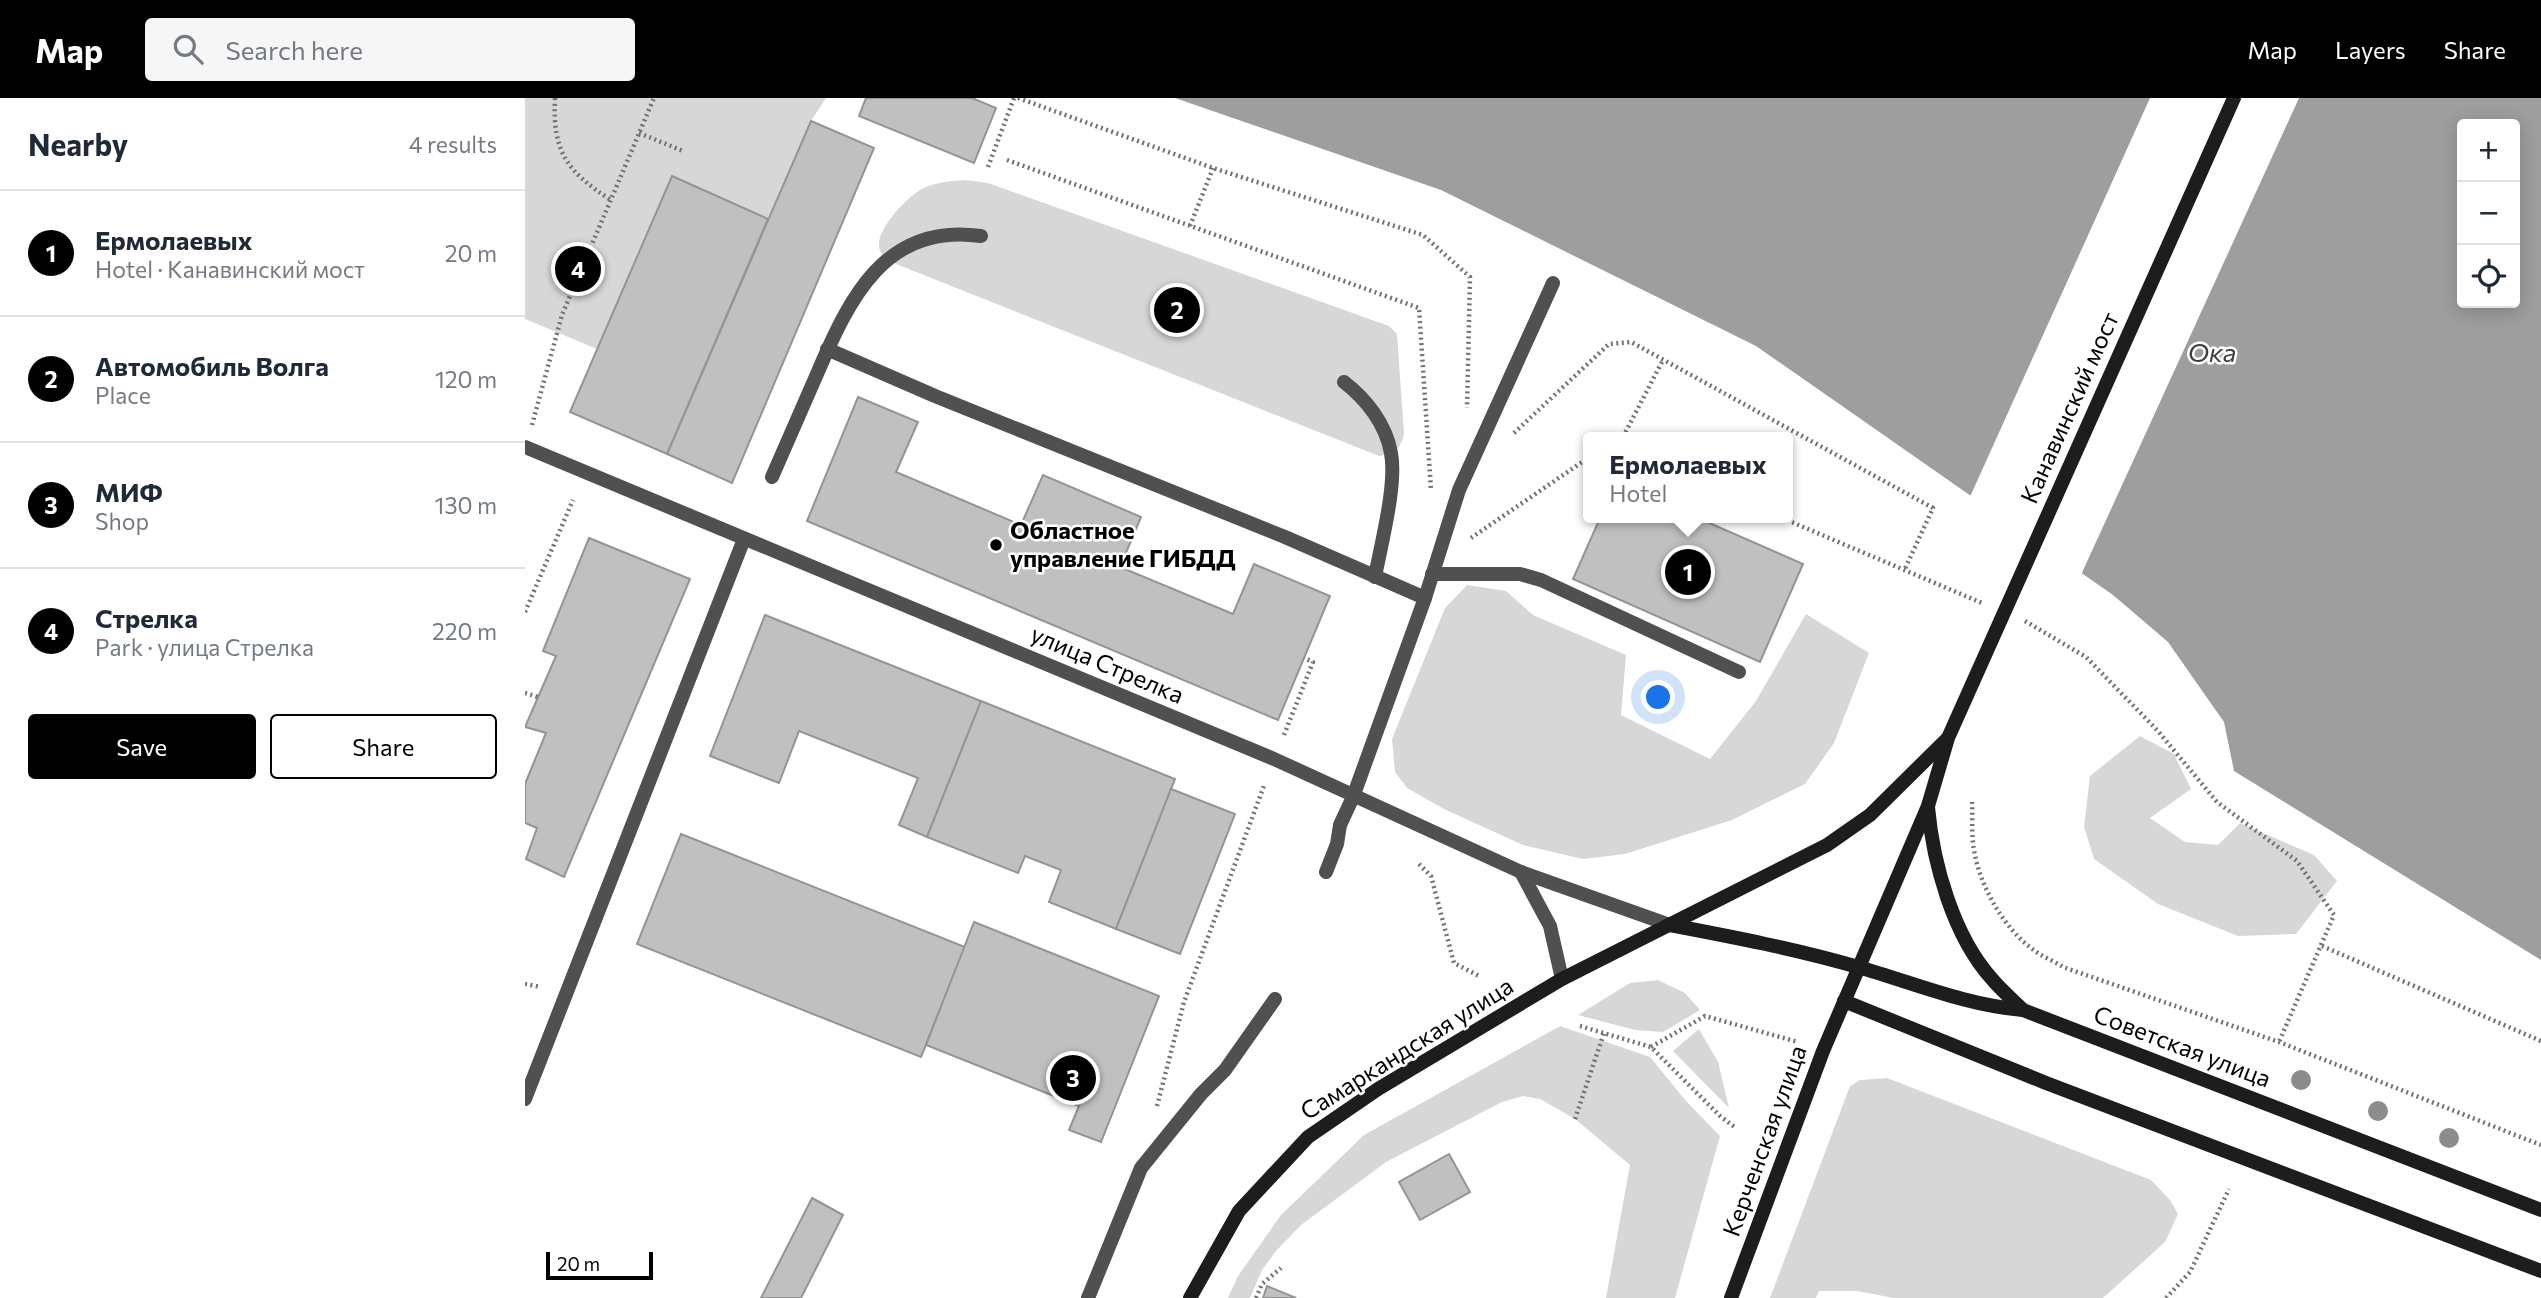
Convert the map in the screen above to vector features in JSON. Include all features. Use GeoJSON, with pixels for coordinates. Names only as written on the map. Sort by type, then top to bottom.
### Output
{"type":"FeatureCollection","features":[{"type":"Feature","properties":{"kind":"main road","name":"Канавинский мост"},"geometry":{"type":"LineString","coordinates":[[1948,738],[2234,98]]}},
{"type":"Feature","properties":{"kind":"main road"},"geometry":{"type":"LineString","coordinates":[[1928,806],[1948,738]]}},
{"type":"Feature","properties":{"kind":"main road","name":"Самаркандская улица"},"geometry":{"type":"LineString","coordinates":[[1190,1298],[1239,1211],[1308,1137],[1378,1089],[1562,979],[1827,845],[1870,815],[1948,738]]}},
{"type":"Feature","properties":{"kind":"main road","name":"Керченская улица"},"geometry":{"type":"LineString","coordinates":[[1731,1298],[1806,1095],[1928,806]]}},
{"type":"Feature","properties":{"kind":"main road","name":"Советская улица"},"geometry":{"type":"LineString","coordinates":[[1928,806],[1931,841],[1952,912],[1990,978],[2023,1010],[2541,1210]]}},
{"type":"Feature","properties":{"kind":"main road"},"geometry":{"type":"LineString","coordinates":[[1670,925],[1776,946],[1859,967],[1931,992],[1993,1007],[2023,1010]]}},
{"type":"Feature","properties":{"kind":"main road"},"geometry":{"type":"LineString","coordinates":[[1844,1001],[2059,1088],[2541,1271]]}},
{"type":"Feature","properties":{"kind":"street"},"geometry":{"type":"LineString","coordinates":[[772,477],[839,321],[860,287],[886,260],[922,238],[960,233],[981,236]]}},
{"type":"Feature","properties":{"kind":"street"},"geometry":{"type":"LineString","coordinates":[[1326,872],[1338,844],[1340,825],[1353,797],[1425,598],[1459,490],[1553,284]]}},
{"type":"Feature","properties":{"kind":"street"},"geometry":{"type":"LineString","coordinates":[[827,349],[935,396],[1285,537],[1425,598]]}},
{"type":"Feature","properties":{"kind":"street"},"geometry":{"type":"LineString","coordinates":[[1344,382],[1369,406],[1382,427],[1392,453],[1391,484],[1375,577]]}},
{"type":"Feature","properties":{"kind":"street","name":"улица Стрелка"},"geometry":{"type":"LineString","coordinates":[[525,447],[1274,759],[1521,872],[1670,925]]}},
{"type":"Feature","properties":{"kind":"street"},"geometry":{"type":"LineString","coordinates":[[525,1099],[744,539]]}},
{"type":"Feature","properties":{"kind":"street"},"geometry":{"type":"LineString","coordinates":[[1433,574],[1520,574],[1541,580],[1739,672]]}},
{"type":"Feature","properties":{"kind":"street"},"geometry":{"type":"LineString","coordinates":[[1521,872],[1550,926],[1562,979]]}},
{"type":"Feature","properties":{"kind":"street"},"geometry":{"type":"LineString","coordinates":[[1088,1298],[1141,1168],[1201,1094],[1225,1070],[1275,999]]}},
{"type":"Feature","properties":{"kind":"path"},"geometry":{"type":"LineString","coordinates":[[555,98],[554,114],[559,145],[568,167],[593,189],[611,200]]}},
{"type":"Feature","properties":{"kind":"path"},"geometry":{"type":"LineString","coordinates":[[532,425],[562,315],[654,98]]}},
{"type":"Feature","properties":{"kind":"path"},"geometry":{"type":"LineString","coordinates":[[988,167],[1016,98],[1213,168],[1423,235],[1470,278],[1467,412]]}},
{"type":"Feature","properties":{"kind":"path"},"geometry":{"type":"LineString","coordinates":[[639,133],[683,151]]}},
{"type":"Feature","properties":{"kind":"path"},"geometry":{"type":"LineString","coordinates":[[1007,160],[1419,308],[1431,492]]}},
{"type":"Feature","properties":{"kind":"path"},"geometry":{"type":"LineString","coordinates":[[1190,226],[1213,168]]}},
{"type":"Feature","properties":{"kind":"path"},"geometry":{"type":"LineString","coordinates":[[1513,434],[1609,344],[1631,342],[1933,508],[1904,571]]}},
{"type":"Feature","properties":{"kind":"path"},"geometry":{"type":"LineString","coordinates":[[1626,432],[1663,360]]}},
{"type":"Feature","properties":{"kind":"path"},"geometry":{"type":"LineString","coordinates":[[1452,573],[1464,545],[1473,535],[1583,461]]}},
{"type":"Feature","properties":{"kind":"path"},"geometry":{"type":"LineString","coordinates":[[525,612],[573,499]]}},
{"type":"Feature","properties":{"kind":"path"},"geometry":{"type":"LineString","coordinates":[[1793,523],[1985,604]]}},
{"type":"Feature","properties":{"kind":"path"},"geometry":{"type":"LineString","coordinates":[[2023,620],[2086,657],[2157,730],[2217,802],[2297,861],[2334,915],[2279,1042]]}},
{"type":"Feature","properties":{"kind":"path"},"geometry":{"type":"LineString","coordinates":[[1274,759],[1313,662],[1304,658]]}},
{"type":"Feature","properties":{"kind":"path"},"geometry":{"type":"LineString","coordinates":[[525,693],[538,697]]}},
{"type":"Feature","properties":{"kind":"path"},"geometry":{"type":"LineString","coordinates":[[1154,1117],[1184,1002],[1263,786]]}},
{"type":"Feature","properties":{"kind":"path"},"geometry":{"type":"LineString","coordinates":[[1972,802],[1974,850],[1983,881],[2011,929],[2034,950],[2063,967],[2279,1042],[2541,1145]]}},
{"type":"Feature","properties":{"kind":"path"},"geometry":{"type":"LineString","coordinates":[[1419,864],[1431,876],[1454,963],[1479,976]]}},
{"type":"Feature","properties":{"kind":"path"},"geometry":{"type":"LineString","coordinates":[[2322,946],[2541,1041]]}},
{"type":"Feature","properties":{"kind":"path"},"geometry":{"type":"LineString","coordinates":[[525,984],[542,987]]}},
{"type":"Feature","properties":{"kind":"path"},"geometry":{"type":"LineString","coordinates":[[1651,1047],[1705,1016],[1798,1042]]}},
{"type":"Feature","properties":{"kind":"path"},"geometry":{"type":"LineString","coordinates":[[1580,1026],[1651,1047],[1720,1116],[1737,1128]]}},
{"type":"Feature","properties":{"kind":"path"},"geometry":{"type":"LineString","coordinates":[[1575,1119],[1604,1033]]}},
{"type":"Feature","properties":{"kind":"path"},"geometry":{"type":"LineString","coordinates":[[2166,1298],[2190,1272],[2229,1189]]}},
{"type":"Feature","properties":{"kind":"path"},"geometry":{"type":"LineString","coordinates":[[1256,1298],[1262,1284],[1281,1268]]}},
{"type":"Feature","properties":{"kind":"shaded area"},"geometry":{"type":"Polygon","coordinates":[[[525,98],[826,98],[811,121],[768,219],[672,177],[597,349],[525,319],[525,98]]]}},
{"type":"Feature","properties":{"kind":"shaded area"},"geometry":{"type":"Polygon","coordinates":[[[965,180],[988,183],[1389,326],[1397,334],[1404,434],[1399,447],[1379,456],[886,260],[880,249],[880,238],[889,220],[904,203],[926,187],[965,180]]]}},
{"type":"Feature","properties":{"kind":"shaded area"},"geometry":{"type":"Polygon","coordinates":[[[1467,585],[1506,591],[1533,615],[1626,655],[1621,715],[1710,759],[1756,701],[1806,614],[1869,653],[1834,743],[1805,784],[1732,820],[1625,854],[1583,859],[1523,845],[1444,809],[1407,788],[1395,772],[1392,739],[1445,608],[1467,585]]]}},
{"type":"Feature","properties":{"kind":"shaded area"},"geometry":{"type":"Polygon","coordinates":[[[2140,736],[2174,754],[2191,789],[2150,818],[2185,842],[2218,845],[2240,823],[2314,855],[2337,881],[2296,934],[2238,936],[2158,904],[2094,859],[2084,827],[2090,776],[2140,736]]]}},
{"type":"Feature","properties":{"kind":"shaded area"},"geometry":{"type":"Polygon","coordinates":[[[1658,980],[1685,993],[1700,1010],[1663,1032],[1635,1030],[1578,1015],[1630,983],[1658,980]]]}},
{"type":"Feature","properties":{"kind":"shaded area"},"geometry":{"type":"Polygon","coordinates":[[[1560,1026],[1650,1057],[1686,1101],[1720,1136],[1675,1298],[1606,1298],[1630,1165],[1575,1119],[1540,1099],[1523,1096],[1502,1102],[1386,1162],[1301,1225],[1262,1270],[1250,1298],[1228,1298],[1238,1276],[1281,1215],[1364,1135],[1560,1026]]]}},
{"type":"Feature","properties":{"kind":"shaded area"},"geometry":{"type":"Polygon","coordinates":[[[1699,1029],[1718,1062],[1729,1108],[1673,1051],[1699,1029]]]}},
{"type":"Feature","properties":{"kind":"shaded area"},"geometry":{"type":"Polygon","coordinates":[[[1887,1078],[2151,1180],[2170,1200],[2178,1214],[2165,1242],[2103,1298],[1894,1298],[1857,1291],[1819,1291],[1816,1298],[1770,1298],[1850,1086],[1860,1080],[1887,1078]]]}},
{"type":"Feature","properties":{"kind":"water","name":"Ока"},"geometry":{"type":"Polygon","coordinates":[[[1175,98],[2541,98],[2541,960],[2234,771],[2224,722],[2168,642],[2113,595],[1756,346],[1441,190],[1175,98]]]}},
{"type":"Feature","properties":{"kind":"pier"},"geometry":{"type":"Polygon","coordinates":[[[2150,98],[2299,98],[2080,577],[1969,499],[2150,98]]]}},
{"type":"Feature","properties":{"kind":"building"},"geometry":{"type":"Polygon","coordinates":[[[866,98],[972,98],[996,108],[974,163],[859,116],[866,98]]]}},
{"type":"Feature","properties":{"kind":"building"},"geometry":{"type":"Polygon","coordinates":[[[811,121],[874,148],[732,483],[667,454],[811,121]]]}},
{"type":"Feature","properties":{"kind":"building"},"geometry":{"type":"Polygon","coordinates":[[[672,176],[768,219],[667,454],[570,412],[672,176]]]}},
{"type":"Feature","properties":{"kind":"building","name":"Областное управление ГИБДД"},"geometry":{"type":"Polygon","coordinates":[[[858,397],[918,422],[896,472],[1021,525],[1043,475],[1141,517],[1120,567],[1233,614],[1254,564],[1330,596],[1278,720],[807,521],[858,397]]]}},
{"type":"Feature","properties":{"kind":"building"},"geometry":{"type":"Polygon","coordinates":[[[1598,523],[1709,523],[1803,564],[1760,662],[1573,579],[1598,523]]]}},
{"type":"Feature","properties":{"kind":"building"},"geometry":{"type":"Polygon","coordinates":[[[589,538],[690,579],[564,877],[526,859],[537,828],[525,823],[525,784],[546,733],[525,727],[556,656],[543,651],[589,538]]]}},
{"type":"Feature","properties":{"kind":"building"},"geometry":{"type":"Polygon","coordinates":[[[765,615],[981,701],[927,837],[899,825],[918,778],[799,731],[779,783],[710,756],[765,615]]]}},
{"type":"Feature","properties":{"kind":"building"},"geometry":{"type":"Polygon","coordinates":[[[981,701],[1175,779],[1116,929],[1049,902],[1061,870],[1025,856],[1018,873],[927,837],[981,701]]]}},
{"type":"Feature","properties":{"kind":"building"},"geometry":{"type":"Polygon","coordinates":[[[1171,789],[1235,814],[1180,954],[1116,929],[1171,789]]]}},
{"type":"Feature","properties":{"kind":"building"},"geometry":{"type":"Polygon","coordinates":[[[681,834],[965,947],[921,1057],[637,944],[681,834]]]}},
{"type":"Feature","properties":{"kind":"building"},"geometry":{"type":"Polygon","coordinates":[[[974,922],[1159,996],[1101,1142],[1069,1130],[1079,1106],[926,1045],[974,922]]]}},
{"type":"Feature","properties":{"kind":"building"},"geometry":{"type":"Polygon","coordinates":[[[1449,1154],[1470,1192],[1420,1220],[1399,1182],[1449,1154]]]}},
{"type":"Feature","properties":{"kind":"building"},"geometry":{"type":"Polygon","coordinates":[[[812,1198],[843,1215],[801,1298],[761,1298],[812,1198]]]}},
{"type":"Feature","properties":{"kind":"building"},"geometry":{"type":"Polygon","coordinates":[[[1267,1286],[1296,1298],[1263,1298],[1267,1286]]]}},
{"type":"Feature","properties":{"kind":"place","name":"Стрелка"},"geometry":{"type":"Point","coordinates":[578,269]}},
{"type":"Feature","properties":{"kind":"place","name":"Автомобиль Волга"},"geometry":{"type":"Point","coordinates":[1177,310]}},
{"type":"Feature","properties":{"kind":"place","name":"Областное управление ГИБДД"},"geometry":{"type":"Point","coordinates":[996,545]}},
{"type":"Feature","properties":{"kind":"place","name":"Ермолаевых"},"geometry":{"type":"Point","coordinates":[1688,572]}},
{"type":"Feature","properties":{"kind":"place","name":"МИФ"},"geometry":{"type":"Point","coordinates":[1073,1078]}}]}
